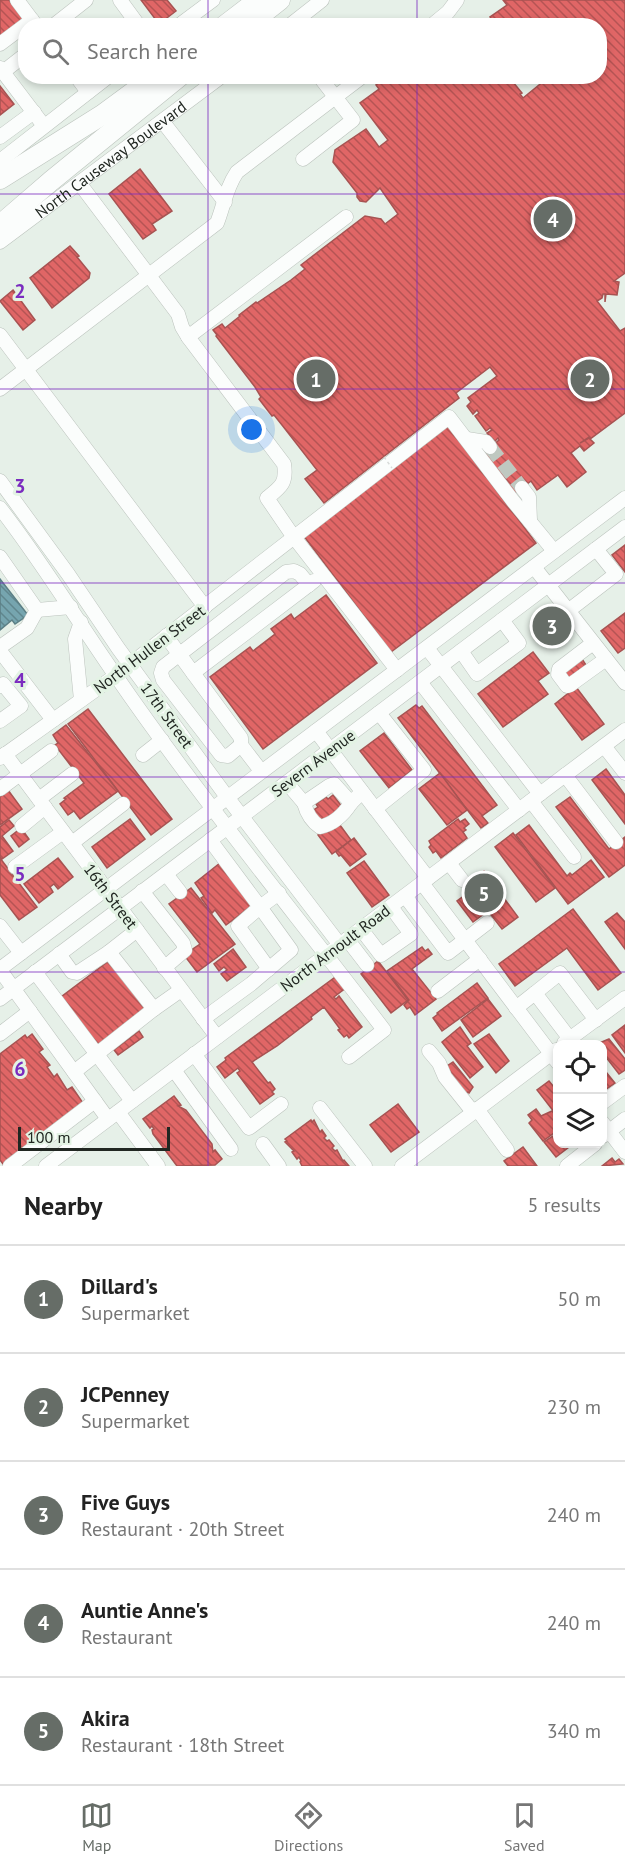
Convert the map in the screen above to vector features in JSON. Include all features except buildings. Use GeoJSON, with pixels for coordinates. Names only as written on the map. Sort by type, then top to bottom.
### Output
{"type":"FeatureCollection","features":[{"type":"Feature","properties":{"kind":"highway"},"geometry":{"type":"LineString","coordinates":[[240,18],[269,3]]}},
{"type":"Feature","properties":{"kind":"highway"},"geometry":{"type":"LineString","coordinates":[[255,18],[269,3]]}},
{"type":"Feature","properties":{"kind":"highway"},"geometry":{"type":"LineString","coordinates":[[0,179],[102,115],[145,84]]}},
{"type":"Feature","properties":{"kind":"highway","name":"North Causeway Boulevard"},"geometry":{"type":"LineString","coordinates":[[0,225],[170,84]]}},
{"type":"Feature","properties":{"kind":"street"},"geometry":{"type":"LineString","coordinates":[[17,0],[30,18]]}},
{"type":"Feature","properties":{"kind":"street"},"geometry":{"type":"LineString","coordinates":[[63,18],[86,0]]}},
{"type":"Feature","properties":{"kind":"street"},"geometry":{"type":"LineString","coordinates":[[120,0],[133,18]]}},
{"type":"Feature","properties":{"kind":"street"},"geometry":{"type":"LineString","coordinates":[[189,18],[213,0]]}},
{"type":"Feature","properties":{"kind":"street"},"geometry":{"type":"LineString","coordinates":[[299,18],[322,0]]}},
{"type":"Feature","properties":{"kind":"street"},"geometry":{"type":"LineString","coordinates":[[441,18],[457,0]]}},
{"type":"Feature","properties":{"kind":"street"},"geometry":{"type":"LineString","coordinates":[[0,44],[18,33]]}},
{"type":"Feature","properties":{"kind":"street"},"geometry":{"type":"LineString","coordinates":[[18,59],[2,70],[44,126]]}},
{"type":"Feature","properties":{"kind":"street"},"geometry":{"type":"LineString","coordinates":[[82,84],[88,92]]}},
{"type":"Feature","properties":{"kind":"street"},"geometry":{"type":"LineString","coordinates":[[0,161],[98,84]]}},
{"type":"Feature","properties":{"kind":"street","name":"North Causeway Boulevard"},"geometry":{"type":"LineString","coordinates":[[0,242],[212,84]]}},
{"type":"Feature","properties":{"kind":"street"},"geometry":{"type":"LineString","coordinates":[[303,159],[353,120],[325,84]]}},
{"type":"Feature","properties":{"kind":"street"},"geometry":{"type":"LineString","coordinates":[[0,389],[217,223],[229,184],[237,172],[353,84]]}},
{"type":"Feature","properties":{"kind":"street"},"geometry":{"type":"LineString","coordinates":[[0,137],[34,112]]}},
{"type":"Feature","properties":{"kind":"street"},"geometry":{"type":"LineString","coordinates":[[163,122],[225,202]]}},
{"type":"Feature","properties":{"kind":"street"},"geometry":{"type":"LineString","coordinates":[[80,184],[178,314],[188,337],[284,464],[286,477],[280,487],[267,498],[293,536],[308,549],[368,626],[397,670]]}},
{"type":"Feature","properties":{"kind":"street"},"geometry":{"type":"LineString","coordinates":[[188,337],[346,217]]}},
{"type":"Feature","properties":{"kind":"street"},"geometry":{"type":"LineString","coordinates":[[0,335],[205,607]]}},
{"type":"Feature","properties":{"kind":"street","name":"North Hullen Street"},"geometry":{"type":"LineString","coordinates":[[3,756],[81,700],[97,695],[129,664],[449,417],[461,435]]}},
{"type":"Feature","properties":{"kind":"street"},"geometry":{"type":"LineString","coordinates":[[461,435],[486,442],[490,447]]}},
{"type":"Feature","properties":{"kind":"street"},"geometry":{"type":"LineString","coordinates":[[461,435],[503,493],[554,551]]}},
{"type":"Feature","properties":{"kind":"street","name":"17th Street"},"geometry":{"type":"LineString","coordinates":[[0,481],[68,574],[129,664],[227,797],[344,942],[367,965]]}},
{"type":"Feature","properties":{"kind":"street"},"geometry":{"type":"LineString","coordinates":[[522,488],[529,497],[527,522]]}},
{"type":"Feature","properties":{"kind":"street","name":"Severn Avenue"},"geometry":{"type":"LineString","coordinates":[[0,970],[625,498]]}},
{"type":"Feature","properties":{"kind":"street","name":"17th Street"},"geometry":{"type":"LineString","coordinates":[[0,508],[71,607],[115,676],[212,809],[384,1030],[349,1057]]}},
{"type":"Feature","properties":{"kind":"street","name":"Severn Avenue"},"geometry":{"type":"LineString","coordinates":[[0,999],[625,527]]}},
{"type":"Feature","properties":{"kind":"street"},"geometry":{"type":"LineString","coordinates":[[568,611],[616,574],[596,549]]}},
{"type":"Feature","properties":{"kind":"street"},"geometry":{"type":"LineString","coordinates":[[0,557],[37,610]]}},
{"type":"Feature","properties":{"kind":"street"},"geometry":{"type":"LineString","coordinates":[[534,567],[606,659],[623,676]]}},
{"type":"Feature","properties":{"kind":"street"},"geometry":{"type":"LineString","coordinates":[[193,673],[309,585],[323,570]]}},
{"type":"Feature","properties":{"kind":"street"},"geometry":{"type":"LineString","coordinates":[[241,746],[228,756],[221,755],[163,680],[161,673],[163,667],[286,572],[294,571],[300,574],[309,585]]}},
{"type":"Feature","properties":{"kind":"street"},"geometry":{"type":"LineString","coordinates":[[37,610],[71,607]]}},
{"type":"Feature","properties":{"kind":"street"},"geometry":{"type":"LineString","coordinates":[[37,610],[27,628],[0,649],[52,720]]}},
{"type":"Feature","properties":{"kind":"street"},"geometry":{"type":"LineString","coordinates":[[461,651],[477,674],[519,643],[502,620]]}},
{"type":"Feature","properties":{"kind":"street"},"geometry":{"type":"LineString","coordinates":[[81,622],[75,639],[81,700]]}},
{"type":"Feature","properties":{"kind":"street"},"geometry":{"type":"LineString","coordinates":[[166,636],[241,738],[241,746],[261,771]]}},
{"type":"Feature","properties":{"kind":"street"},"geometry":{"type":"LineString","coordinates":[[593,643],[559,669],[557,672],[562,680],[570,686],[606,659]]}},
{"type":"Feature","properties":{"kind":"street"},"geometry":{"type":"LineString","coordinates":[[427,648],[536,797],[574,858]]}},
{"type":"Feature","properties":{"kind":"street"},"geometry":{"type":"LineString","coordinates":[[420,682],[519,810]]}},
{"type":"Feature","properties":{"kind":"street"},"geometry":{"type":"LineString","coordinates":[[0,722],[21,706],[1,683]]}},
{"type":"Feature","properties":{"kind":"street"},"geometry":{"type":"LineString","coordinates":[[375,809],[424,770],[379,712]]}},
{"type":"Feature","properties":{"kind":"street"},"geometry":{"type":"LineString","coordinates":[[316,731],[375,809],[465,939],[516,1008],[553,1053]]}},
{"type":"Feature","properties":{"kind":"street","name":"North Arnoult Road"},"geometry":{"type":"LineString","coordinates":[[46,1166],[623,732]]}},
{"type":"Feature","properties":{"kind":"street"},"geometry":{"type":"LineString","coordinates":[[143,754],[162,740]]}},
{"type":"Feature","properties":{"kind":"street"},"geometry":{"type":"LineString","coordinates":[[604,746],[624,768]]}},
{"type":"Feature","properties":{"kind":"street"},"geometry":{"type":"LineString","coordinates":[[0,789],[51,752]]}},
{"type":"Feature","properties":{"kind":"street","name":"16th Street"},"geometry":{"type":"LineString","coordinates":[[3,756],[20,774],[217,1038]]}},
{"type":"Feature","properties":{"kind":"street"},"geometry":{"type":"LineString","coordinates":[[22,826],[72,774]]}},
{"type":"Feature","properties":{"kind":"street"},"geometry":{"type":"LineString","coordinates":[[565,776],[616,842]]}},
{"type":"Feature","properties":{"kind":"street"},"geometry":{"type":"LineString","coordinates":[[286,783],[304,803],[307,814],[320,827],[327,826],[346,812],[362,792]]}},
{"type":"Feature","properties":{"kind":"street"},"geometry":{"type":"LineString","coordinates":[[304,803],[334,784],[351,803]]}},
{"type":"Feature","properties":{"kind":"street"},"geometry":{"type":"LineString","coordinates":[[72,843],[123,804]]}},
{"type":"Feature","properties":{"kind":"street"},"geometry":{"type":"LineString","coordinates":[[186,811],[195,822]]}},
{"type":"Feature","properties":{"kind":"street"},"geometry":{"type":"LineString","coordinates":[[15,867],[63,832]]}},
{"type":"Feature","properties":{"kind":"street"},"geometry":{"type":"LineString","coordinates":[[203,1019],[291,950],[210,840]]}},
{"type":"Feature","properties":{"kind":"street"},"geometry":{"type":"LineString","coordinates":[[449,863],[462,880]]}},
{"type":"Feature","properties":{"kind":"street"},"geometry":{"type":"LineString","coordinates":[[166,874],[180,892]]}},
{"type":"Feature","properties":{"kind":"street"},"geometry":{"type":"LineString","coordinates":[[142,891],[183,943],[185,950],[164,968]]}},
{"type":"Feature","properties":{"kind":"street"},"geometry":{"type":"LineString","coordinates":[[269,969],[238,926],[279,893]]}},
{"type":"Feature","properties":{"kind":"street"},"geometry":{"type":"LineString","coordinates":[[405,896],[448,953],[487,922]]}},
{"type":"Feature","properties":{"kind":"street"},"geometry":{"type":"LineString","coordinates":[[361,929],[381,956],[411,934],[391,907]]}},
{"type":"Feature","properties":{"kind":"street"},"geometry":{"type":"LineString","coordinates":[[0,926],[21,953]]}},
{"type":"Feature","properties":{"kind":"street"},"geometry":{"type":"LineString","coordinates":[[59,954],[72,972],[77,973],[137,930]]}},
{"type":"Feature","properties":{"kind":"street"},"geometry":{"type":"LineString","coordinates":[[109,952],[154,1009]]}},
{"type":"Feature","properties":{"kind":"street"},"geometry":{"type":"LineString","coordinates":[[438,991],[480,959]]}},
{"type":"Feature","properties":{"kind":"street"},"geometry":{"type":"LineString","coordinates":[[0,970],[95,1101],[113,1115],[158,1166]]}},
{"type":"Feature","properties":{"kind":"street"},"geometry":{"type":"LineString","coordinates":[[35,972],[132,1101]]}},
{"type":"Feature","properties":{"kind":"street"},"geometry":{"type":"LineString","coordinates":[[516,1008],[560,973],[596,1020]]}},
{"type":"Feature","properties":{"kind":"street"},"geometry":{"type":"LineString","coordinates":[[74,1072],[181,990]]}},
{"type":"Feature","properties":{"kind":"street"},"geometry":{"type":"LineString","coordinates":[[535,993],[566,1040]]}},
{"type":"Feature","properties":{"kind":"street"},"geometry":{"type":"LineString","coordinates":[[570,1040],[625,998]]}},
{"type":"Feature","properties":{"kind":"street"},"geometry":{"type":"LineString","coordinates":[[0,1034],[30,1011]]}},
{"type":"Feature","properties":{"kind":"street"},"geometry":{"type":"LineString","coordinates":[[429,1051],[439,1063],[445,1077],[507,1150]]}},
{"type":"Feature","properties":{"kind":"street"},"geometry":{"type":"LineString","coordinates":[[194,1054],[249,1128],[281,1104]]}},
{"type":"Feature","properties":{"kind":"street"},"geometry":{"type":"LineString","coordinates":[[402,1166],[553,1056]]}},
{"type":"Feature","properties":{"kind":"street"},"geometry":{"type":"LineString","coordinates":[[174,1070],[231,1149]]}},
{"type":"Feature","properties":{"kind":"street"},"geometry":{"type":"LineString","coordinates":[[607,1100],[625,1086]]}},
{"type":"Feature","properties":{"kind":"street"},"geometry":{"type":"LineString","coordinates":[[10,1166],[95,1101]]}},
{"type":"Feature","properties":{"kind":"street"},"geometry":{"type":"LineString","coordinates":[[320,1108],[365,1166]]}},
{"type":"Feature","properties":{"kind":"street"},"geometry":{"type":"LineString","coordinates":[[607,1129],[625,1119]]}},
{"type":"Feature","properties":{"kind":"street"},"geometry":{"type":"LineString","coordinates":[[607,1132],[625,1152]]}},
{"type":"Feature","properties":{"kind":"street"},"geometry":{"type":"LineString","coordinates":[[263,1144],[279,1166]]}},
{"type":"Feature","properties":{"kind":"street"},"geometry":{"type":"LineString","coordinates":[[567,1166],[588,1148]]}},
{"type":"Feature","properties":{"kind":"path"},"geometry":{"type":"LineString","coordinates":[[384,458],[392,468]]}},
{"type":"Feature","properties":{"kind":"tunnel"},"geometry":{"type":"LineString","coordinates":[[490,447],[522,488]]}},
{"type":"Feature","properties":{"kind":"place","name":"Auntie Anne's"},"geometry":{"type":"Point","coordinates":[553,219]}},
{"type":"Feature","properties":{"kind":"place","name":"Dillard's"},"geometry":{"type":"Point","coordinates":[316,379]}},
{"type":"Feature","properties":{"kind":"place","name":"JCPenney"},"geometry":{"type":"Point","coordinates":[590,379]}},
{"type":"Feature","properties":{"kind":"place","name":"Five Guys"},"geometry":{"type":"Point","coordinates":[552,626]}},
{"type":"Feature","properties":{"kind":"place","name":"Akira"},"geometry":{"type":"Point","coordinates":[484,893]}}]}
